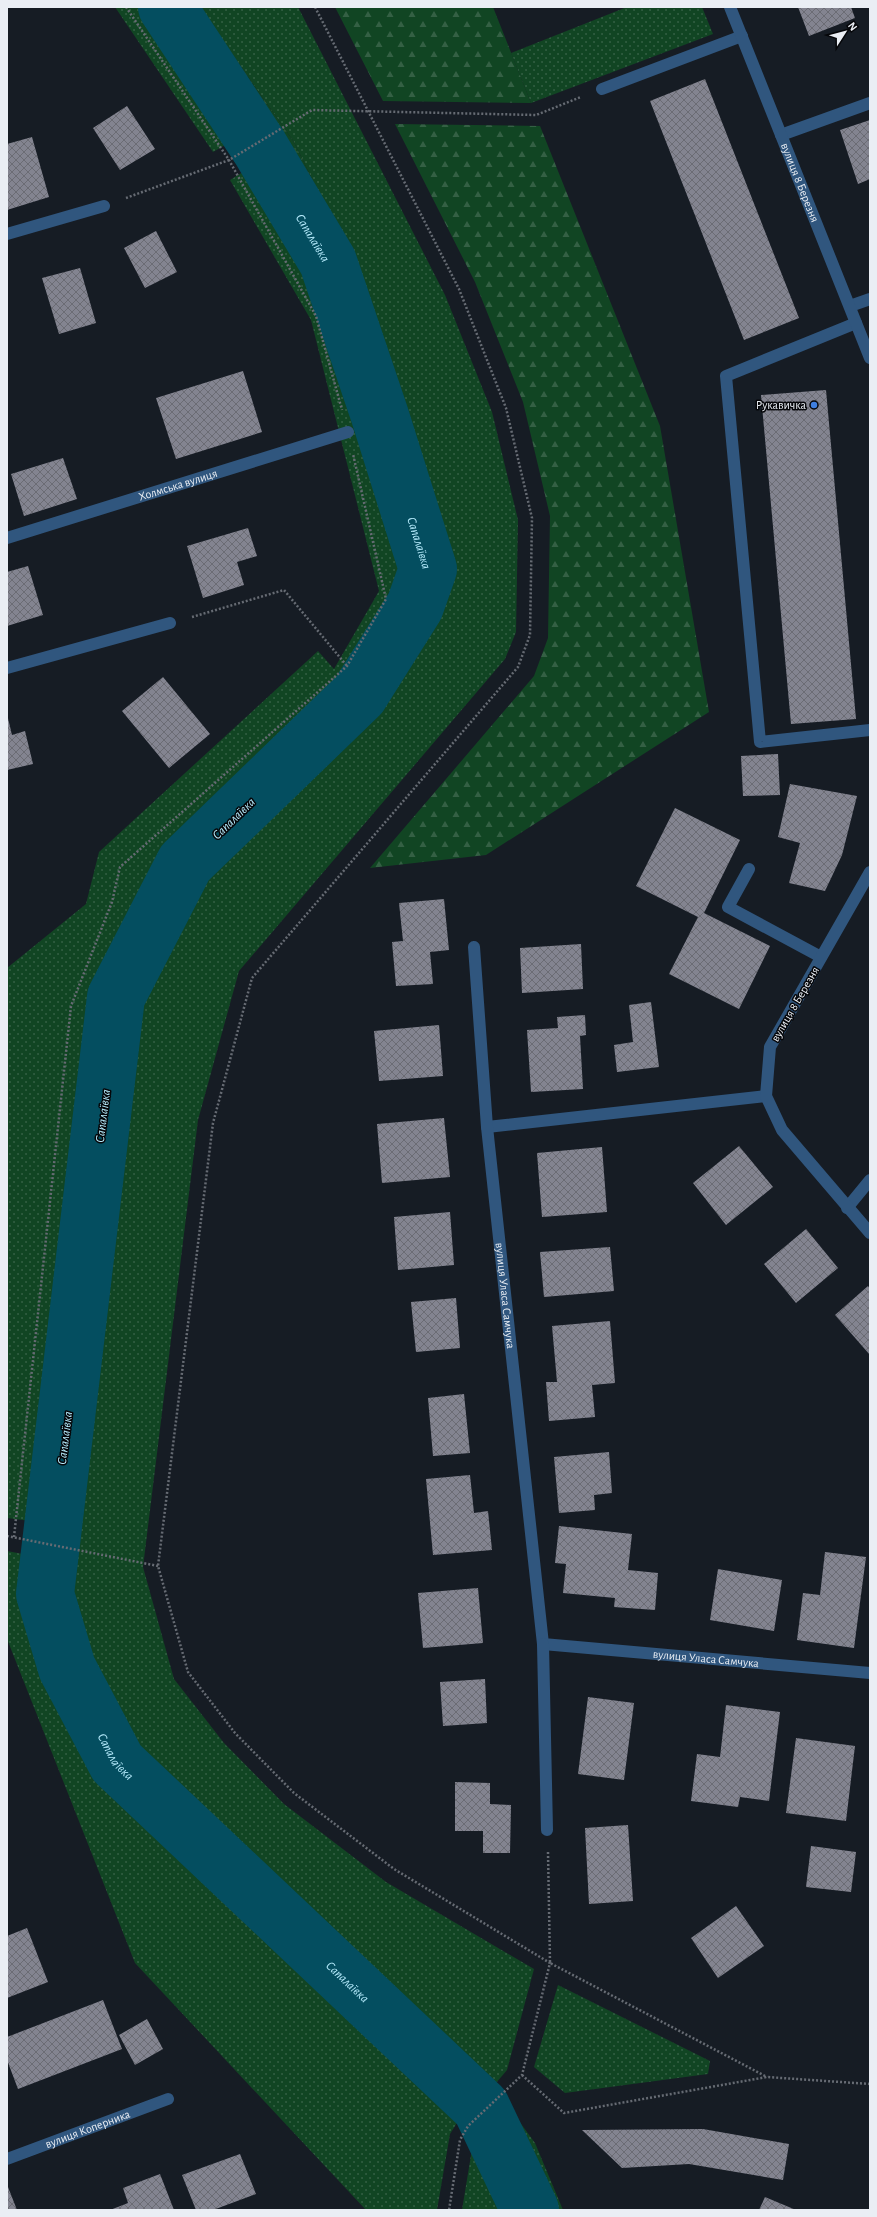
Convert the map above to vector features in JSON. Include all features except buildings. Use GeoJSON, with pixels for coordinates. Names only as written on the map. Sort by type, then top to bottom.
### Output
{"type":"FeatureCollection","features":[{"type":"Feature","properties":{"kind":"street","name":"вулиця 8 Березня"},"geometry":{"type":"LineString","coordinates":[[730,7],[870,358]]}},
{"type":"Feature","properties":{"kind":"street"},"geometry":{"type":"LineString","coordinates":[[602,89],[742,36]]}},
{"type":"Feature","properties":{"kind":"street"},"geometry":{"type":"LineString","coordinates":[[781,135],[870,103]]}},
{"type":"Feature","properties":{"kind":"street"},"geometry":{"type":"LineString","coordinates":[[7,234],[104,206]]}},
{"type":"Feature","properties":{"kind":"street"},"geometry":{"type":"LineString","coordinates":[[850,306],[870,298]]}},
{"type":"Feature","properties":{"kind":"street"},"geometry":{"type":"LineString","coordinates":[[856,323],[726,376],[760,742],[870,730]]}},
{"type":"Feature","properties":{"kind":"street","name":"Холмська вулиця"},"geometry":{"type":"LineString","coordinates":[[7,538],[348,432]]}},
{"type":"Feature","properties":{"kind":"street"},"geometry":{"type":"LineString","coordinates":[[7,668],[170,623]]}},
{"type":"Feature","properties":{"kind":"street"},"geometry":{"type":"LineString","coordinates":[[748,870],[728,907],[822,957]]}},
{"type":"Feature","properties":{"kind":"street","name":"вулиця 8 Березня"},"geometry":{"type":"LineString","coordinates":[[870,872],[770,1047],[766,1096],[782,1130],[847,1208],[870,1233]]}},
{"type":"Feature","properties":{"kind":"street","name":"вулиця Уласа Самчука"},"geometry":{"type":"LineString","coordinates":[[474,947],[487,1127],[542,1644],[547,1830]]}},
{"type":"Feature","properties":{"kind":"street"},"geometry":{"type":"LineString","coordinates":[[487,1127],[766,1096]]}},
{"type":"Feature","properties":{"kind":"street"},"geometry":{"type":"LineString","coordinates":[[847,1208],[870,1180]]}},
{"type":"Feature","properties":{"kind":"street","name":"вулиця Уласа Самчука"},"geometry":{"type":"LineString","coordinates":[[542,1644],[870,1673]]}},
{"type":"Feature","properties":{"kind":"street","name":"вулиця Коперника"},"geometry":{"type":"LineString","coordinates":[[7,2159],[168,2099]]}},
{"type":"Feature","properties":{"kind":"path"},"geometry":{"type":"LineString","coordinates":[[14,1537],[71,1006],[112,902],[120,867],[347,666],[386,599],[348,432],[316,316],[229,160],[126,7]]}},
{"type":"Feature","properties":{"kind":"path"},"geometry":{"type":"LineString","coordinates":[[315,7],[459,289],[506,408],[532,518],[530,634],[518,667],[252,978],[213,1123],[158,1566],[188,1672],[236,1733],[294,1793],[394,1869],[550,1962],[767,2077]]}},
{"type":"Feature","properties":{"kind":"path"},"geometry":{"type":"LineString","coordinates":[[104,206],[229,160],[312,110],[536,115],[602,89]]}},
{"type":"Feature","properties":{"kind":"path"},"geometry":{"type":"LineString","coordinates":[[170,623],[284,590],[347,666]]}},
{"type":"Feature","properties":{"kind":"path"},"geometry":{"type":"LineString","coordinates":[[7,1536],[72,1550],[109,1555],[158,1566]]}},
{"type":"Feature","properties":{"kind":"path"},"geometry":{"type":"LineString","coordinates":[[449,2210],[460,2140],[468,2126],[522,2075],[550,1962],[547,1830]]}},
{"type":"Feature","properties":{"kind":"path"},"geometry":{"type":"LineString","coordinates":[[522,2075],[564,2113],[767,2077],[870,2084]]}},
{"type":"Feature","properties":{"kind":"green space"},"geometry":{"type":"Polygon","coordinates":[[[115,7],[144,7],[234,140],[213,152],[115,7]]]}},
{"type":"Feature","properties":{"kind":"green space"},"geometry":{"type":"Polygon","coordinates":[[[144,7],[199,7],[294,142],[352,261],[406,420],[443,571],[430,619],[372,713],[198,876],[134,1002],[72,1550],[70,1589],[89,1655],[134,1749],[508,2106],[553,2210],[506,2210],[468,2126],[97,1782],[46,1679],[24,1597],[97,990],[168,847],[348,685],[401,598],[405,570],[360,430],[328,313],[251,167],[144,7]]]}},
{"type":"Feature","properties":{"kind":"green space"},"geometry":{"type":"Polygon","coordinates":[[[199,7],[298,7],[445,295],[492,412],[518,520],[516,632],[505,659],[239,971],[198,1120],[143,1567],[174,1679],[224,1743],[284,1804],[386,1882],[534,1969],[507,2070],[491,2089],[134,1749],[89,1655],[70,1589],[72,1550],[134,1002],[198,876],[372,713],[443,571],[406,420],[352,261],[294,142],[199,7]]]}},
{"type":"Feature","properties":{"kind":"green space"},"geometry":{"type":"Polygon","coordinates":[[[335,7],[493,7],[531,103],[383,101],[335,7]]]}},
{"type":"Feature","properties":{"kind":"green space"},"geometry":{"type":"Polygon","coordinates":[[[627,7],[702,7],[713,34],[531,103],[511,53],[627,7]]]}},
{"type":"Feature","properties":{"kind":"green space"},"geometry":{"type":"Polygon","coordinates":[[[395,124],[540,126],[660,426],[709,712],[486,855],[370,868],[534,676],[548,638],[550,516],[523,402],[475,282],[395,124]]]}},
{"type":"Feature","properties":{"kind":"green space"},"geometry":{"type":"Polygon","coordinates":[[[251,167],[328,313],[360,430],[405,570],[401,598],[348,685],[168,847],[97,990],[31,1521],[7,1518],[7,968],[86,904],[99,852],[318,651],[334,669],[379,591],[311,320],[230,180],[251,167]]]}},
{"type":"Feature","properties":{"kind":"green space"},"geometry":{"type":"Polygon","coordinates":[[[7,1551],[28,1555],[24,1597],[97,1782],[460,2118],[450,2134],[437,2210],[366,2210],[135,1963],[7,1639],[7,1551]]]}},
{"type":"Feature","properties":{"kind":"green space"},"geometry":{"type":"Polygon","coordinates":[[[558,1985],[710,2061],[708,2074],[565,2093],[534,2067],[558,1985]]]}},
{"type":"Feature","properties":{"kind":"green space"},"geometry":{"type":"Polygon","coordinates":[[[508,2106],[535,2143],[563,2210],[553,2210],[508,2106]]]}},
{"type":"Feature","properties":{"kind":"green space"},"geometry":{"type":"Polygon","coordinates":[[[474,2137],[506,2210],[462,2210],[474,2137]]]}},
{"type":"Feature","properties":{"kind":"waterway","name":"Сапалаївка"},"geometry":{"type":"LineString","coordinates":[[167,7],[260,148],[328,262],[380,416],[428,569],[415,606],[359,695],[185,863],[116,997],[45,1594],[67,1668],[117,1763],[481,2107],[530,2210]]}},
{"type":"Feature","properties":{"kind":"place","name":"Рукавичка"},"geometry":{"type":"Point","coordinates":[814,405]}}]}
